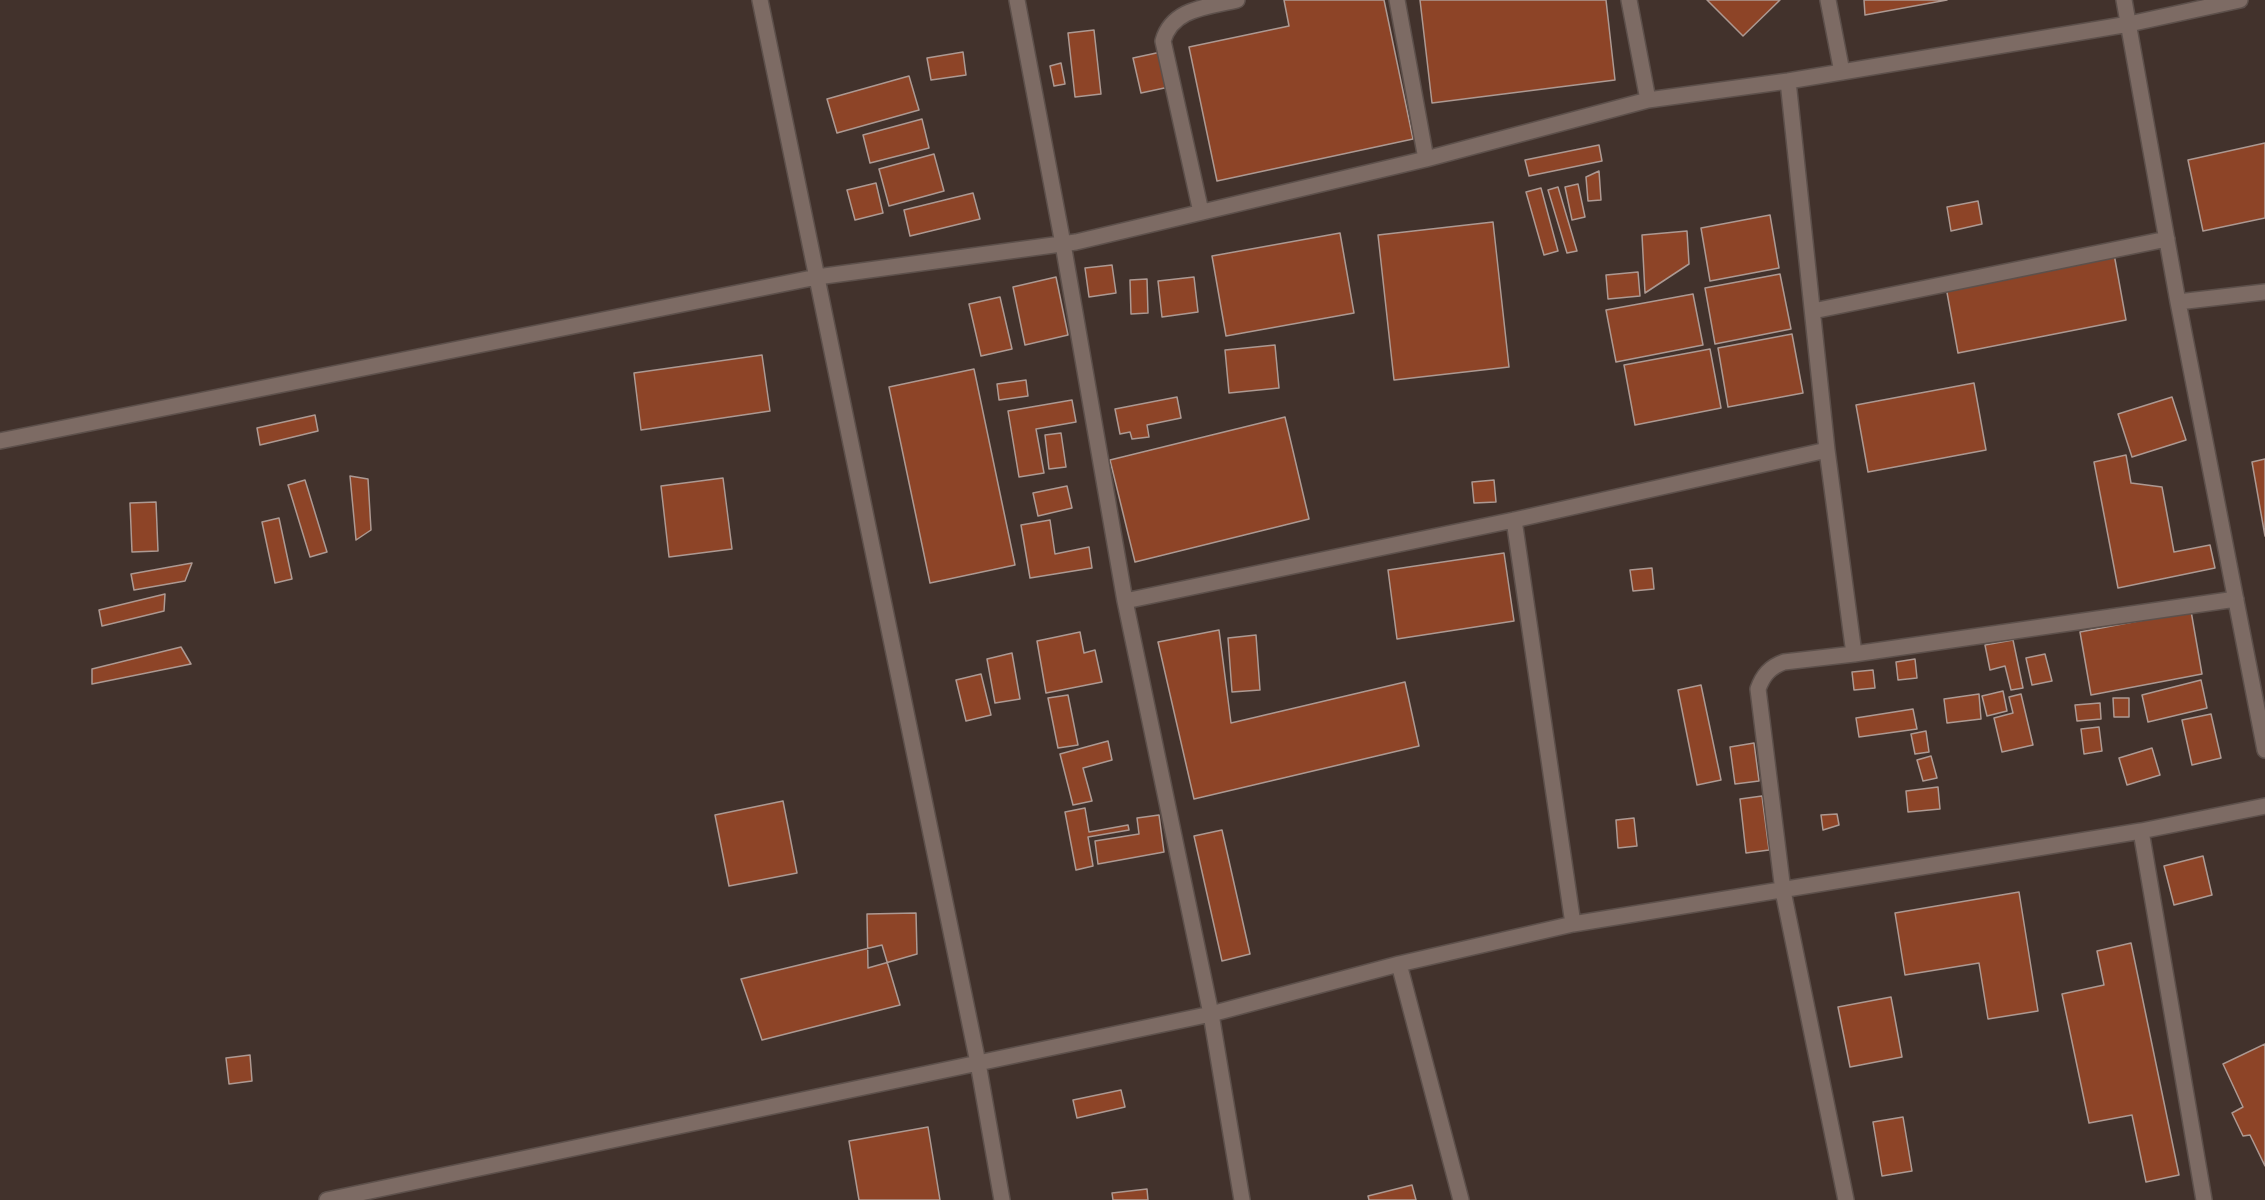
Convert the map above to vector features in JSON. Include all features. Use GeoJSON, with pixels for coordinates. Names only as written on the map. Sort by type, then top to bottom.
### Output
{"type":"FeatureCollection","features":[{"type":"Feature","properties":{"kind":"street"},"geometry":{"type":"LineString","coordinates":[[760,0],[978,1063],[1002,1200]]}},
{"type":"Feature","properties":{"kind":"street"},"geometry":{"type":"LineString","coordinates":[[1017,0],[1063,244],[1125,601],[1211,1014],[1242,1200]]}},
{"type":"Feature","properties":{"kind":"street"},"geometry":{"type":"LineString","coordinates":[[1201,213],[1163,40],[1166,30],[1180,15],[1200,4],[1237,0]]}},
{"type":"Feature","properties":{"kind":"street"},"geometry":{"type":"LineString","coordinates":[[1397,0],[1426,159]]}},
{"type":"Feature","properties":{"kind":"street"},"geometry":{"type":"LineString","coordinates":[[1629,0],[1647,100]]}},
{"type":"Feature","properties":{"kind":"street"},"geometry":{"type":"LineString","coordinates":[[1828,0],[1842,72]]}},
{"type":"Feature","properties":{"kind":"street"},"geometry":{"type":"LineString","coordinates":[[2124,0],[2178,302],[2265,750]]}},
{"type":"Feature","properties":{"kind":"street"},"geometry":{"type":"LineString","coordinates":[[0,441],[817,277],[1063,244],[1426,159],[1647,100],[1788,81],[2129,24],[2240,0]]}},
{"type":"Feature","properties":{"kind":"street"},"geometry":{"type":"LineString","coordinates":[[1788,81],[1827,450],[1854,654]]}},
{"type":"Feature","properties":{"kind":"street"},"geometry":{"type":"LineString","coordinates":[[1813,311],[2167,239]]}},
{"type":"Feature","properties":{"kind":"street"},"geometry":{"type":"LineString","coordinates":[[2178,302],[2265,292]]}},
{"type":"Feature","properties":{"kind":"street"},"geometry":{"type":"LineString","coordinates":[[1125,601],[1514,520],[1827,450]]}},
{"type":"Feature","properties":{"kind":"street"},"geometry":{"type":"LineString","coordinates":[[1514,520],[1573,924]]}},
{"type":"Feature","properties":{"kind":"street"},"geometry":{"type":"LineString","coordinates":[[1846,1200],[1783,891],[1758,689],[1762,678],[1773,666],[1784,662],[2236,599]]}},
{"type":"Feature","properties":{"kind":"street"},"geometry":{"type":"LineString","coordinates":[[327,1200],[1211,1014],[1400,964],[1573,924],[2141,831],[2265,806]]}},
{"type":"Feature","properties":{"kind":"street"},"geometry":{"type":"LineString","coordinates":[[2141,831],[2204,1200]]}},
{"type":"Feature","properties":{"kind":"street"},"geometry":{"type":"LineString","coordinates":[[1400,964],[1461,1200]]}},
{"type":"Feature","properties":{"kind":"building"},"geometry":{"type":"Polygon","coordinates":[[[1284,0],[1384,0],[1413,139],[1217,181],[1189,47],[1289,26],[1284,0]]]}},
{"type":"Feature","properties":{"kind":"building"},"geometry":{"type":"Polygon","coordinates":[[[1420,0],[1606,0],[1615,80],[1432,103],[1420,0]]]}},
{"type":"Feature","properties":{"kind":"building"},"geometry":{"type":"Polygon","coordinates":[[[1707,0],[1780,0],[1743,36],[1707,0]]]}},
{"type":"Feature","properties":{"kind":"building"},"geometry":{"type":"Polygon","coordinates":[[[1864,0],[1947,0],[1865,15],[1864,0]]]}},
{"type":"Feature","properties":{"kind":"building"},"geometry":{"type":"Polygon","coordinates":[[[1094,30],[1101,94],[1075,97],[1068,33],[1094,30]]]}},
{"type":"Feature","properties":{"kind":"building"},"geometry":{"type":"Polygon","coordinates":[[[963,52],[966,75],[931,80],[927,58],[963,52]]]}},
{"type":"Feature","properties":{"kind":"building"},"geometry":{"type":"Polygon","coordinates":[[[1161,52],[1169,87],[1141,93],[1133,58],[1161,52]]]}},
{"type":"Feature","properties":{"kind":"building"},"geometry":{"type":"Polygon","coordinates":[[[1061,63],[1065,84],[1054,86],[1050,66],[1061,63]]]}},
{"type":"Feature","properties":{"kind":"building"},"geometry":{"type":"Polygon","coordinates":[[[909,76],[919,110],[837,133],[827,99],[909,76]]]}},
{"type":"Feature","properties":{"kind":"building"},"geometry":{"type":"Polygon","coordinates":[[[922,119],[929,148],[870,163],[863,135],[922,119]]]}},
{"type":"Feature","properties":{"kind":"building"},"geometry":{"type":"Polygon","coordinates":[[[2265,143],[2265,218],[2203,231],[2188,160],[2265,143]]]}},
{"type":"Feature","properties":{"kind":"building"},"geometry":{"type":"Polygon","coordinates":[[[1599,145],[1602,161],[1529,176],[1525,160],[1599,145]]]}},
{"type":"Feature","properties":{"kind":"building"},"geometry":{"type":"Polygon","coordinates":[[[934,154],[944,191],[889,206],[879,169],[934,154]]]}},
{"type":"Feature","properties":{"kind":"building"},"geometry":{"type":"Polygon","coordinates":[[[1599,171],[1601,200],[1588,201],[1586,177],[1599,171]]]}},
{"type":"Feature","properties":{"kind":"building"},"geometry":{"type":"Polygon","coordinates":[[[876,183],[883,213],[855,220],[847,190],[876,183]]]}},
{"type":"Feature","properties":{"kind":"building"},"geometry":{"type":"Polygon","coordinates":[[[1578,184],[1585,217],[1572,220],[1565,187],[1578,184]]]}},
{"type":"Feature","properties":{"kind":"building"},"geometry":{"type":"Polygon","coordinates":[[[1558,187],[1577,251],[1567,253],[1548,190],[1558,187]]]}},
{"type":"Feature","properties":{"kind":"building"},"geometry":{"type":"Polygon","coordinates":[[[1541,188],[1558,251],[1544,255],[1526,192],[1541,188]]]}},
{"type":"Feature","properties":{"kind":"building"},"geometry":{"type":"Polygon","coordinates":[[[973,193],[980,219],[910,236],[904,210],[973,193]]]}},
{"type":"Feature","properties":{"kind":"building"},"geometry":{"type":"Polygon","coordinates":[[[1978,201],[1982,224],[1951,231],[1947,207],[1978,201]]]}},
{"type":"Feature","properties":{"kind":"building"},"geometry":{"type":"Polygon","coordinates":[[[1770,215],[1779,268],[1710,281],[1701,228],[1770,215]]]}},
{"type":"Feature","properties":{"kind":"building"},"geometry":{"type":"Polygon","coordinates":[[[1493,222],[1509,367],[1394,380],[1378,235],[1493,222]]]}},
{"type":"Feature","properties":{"kind":"building"},"geometry":{"type":"Polygon","coordinates":[[[1687,231],[1689,264],[1645,293],[1642,235],[1687,231]]]}},
{"type":"Feature","properties":{"kind":"building"},"geometry":{"type":"Polygon","coordinates":[[[1340,233],[1354,313],[1226,336],[1212,256],[1340,233]]]}},
{"type":"Feature","properties":{"kind":"building"},"geometry":{"type":"Polygon","coordinates":[[[2114,254],[2126,320],[1958,353],[1946,287],[2114,254]]]}},
{"type":"Feature","properties":{"kind":"building"},"geometry":{"type":"Polygon","coordinates":[[[1112,265],[1116,293],[1089,297],[1085,268],[1112,265]]]}},
{"type":"Feature","properties":{"kind":"building"},"geometry":{"type":"Polygon","coordinates":[[[1638,272],[1640,296],[1608,299],[1606,275],[1638,272]]]}},
{"type":"Feature","properties":{"kind":"building"},"geometry":{"type":"Polygon","coordinates":[[[1780,274],[1791,329],[1715,344],[1705,288],[1780,274]]]}},
{"type":"Feature","properties":{"kind":"building"},"geometry":{"type":"Polygon","coordinates":[[[1056,277],[1068,335],[1025,345],[1013,287],[1056,277]]]}},
{"type":"Feature","properties":{"kind":"building"},"geometry":{"type":"Polygon","coordinates":[[[1194,277],[1198,312],[1162,317],[1158,281],[1194,277]]]}},
{"type":"Feature","properties":{"kind":"building"},"geometry":{"type":"Polygon","coordinates":[[[1147,279],[1148,313],[1131,314],[1130,280],[1147,279]]]}},
{"type":"Feature","properties":{"kind":"building"},"geometry":{"type":"Polygon","coordinates":[[[1693,294],[1703,345],[1616,362],[1606,310],[1693,294]]]}},
{"type":"Feature","properties":{"kind":"building"},"geometry":{"type":"Polygon","coordinates":[[[1000,297],[1012,349],[981,356],[969,304],[1000,297]]]}},
{"type":"Feature","properties":{"kind":"building"},"geometry":{"type":"Polygon","coordinates":[[[1792,334],[1803,393],[1728,407],[1718,348],[1792,334]]]}},
{"type":"Feature","properties":{"kind":"building"},"geometry":{"type":"Polygon","coordinates":[[[1275,345],[1279,388],[1229,393],[1225,350],[1275,345]]]}},
{"type":"Feature","properties":{"kind":"building"},"geometry":{"type":"Polygon","coordinates":[[[1710,349],[1721,408],[1635,425],[1624,365],[1710,349]]]}},
{"type":"Feature","properties":{"kind":"building"},"geometry":{"type":"Polygon","coordinates":[[[762,355],[770,411],[641,430],[634,373],[762,355]]]}},
{"type":"Feature","properties":{"kind":"building"},"geometry":{"type":"Polygon","coordinates":[[[974,369],[1015,565],[930,583],[889,387],[974,369]]]}},
{"type":"Feature","properties":{"kind":"building"},"geometry":{"type":"Polygon","coordinates":[[[1026,380],[1028,396],[999,400],[997,384],[1026,380]]]}},
{"type":"Feature","properties":{"kind":"building"},"geometry":{"type":"Polygon","coordinates":[[[1974,383],[1986,450],[1868,472],[1856,405],[1974,383]]]}},
{"type":"Feature","properties":{"kind":"building"},"geometry":{"type":"Polygon","coordinates":[[[1177,397],[1181,418],[1147,425],[1149,437],[1132,439],[1130,432],[1120,434],[1115,409],[1177,397]]]}},
{"type":"Feature","properties":{"kind":"building"},"geometry":{"type":"Polygon","coordinates":[[[2172,397],[2186,440],[2132,457],[2118,414],[2172,397]]]}},
{"type":"Feature","properties":{"kind":"building"},"geometry":{"type":"Polygon","coordinates":[[[1072,400],[1076,422],[1036,429],[1044,473],[1019,477],[1008,411],[1072,400]]]}},
{"type":"Feature","properties":{"kind":"building"},"geometry":{"type":"Polygon","coordinates":[[[315,415],[318,431],[260,445],[257,428],[315,415]]]}},
{"type":"Feature","properties":{"kind":"building"},"geometry":{"type":"Polygon","coordinates":[[[1285,417],[1309,519],[1135,562],[1110,460],[1285,417]]]}},
{"type":"Feature","properties":{"kind":"building"},"geometry":{"type":"Polygon","coordinates":[[[1061,433],[1066,467],[1049,469],[1045,435],[1061,433]]]}},
{"type":"Feature","properties":{"kind":"building"},"geometry":{"type":"Polygon","coordinates":[[[2126,455],[2131,483],[2162,487],[2174,552],[2210,545],[2215,568],[2118,588],[2094,462],[2126,455]]]}},
{"type":"Feature","properties":{"kind":"building"},"geometry":{"type":"Polygon","coordinates":[[[2265,459],[2265,536],[2252,462],[2265,459]]]}},
{"type":"Feature","properties":{"kind":"building"},"geometry":{"type":"Polygon","coordinates":[[[350,476],[368,479],[371,530],[356,540],[350,476]]]}},
{"type":"Feature","properties":{"kind":"building"},"geometry":{"type":"Polygon","coordinates":[[[723,478],[732,549],[669,557],[661,486],[723,478]]]}},
{"type":"Feature","properties":{"kind":"building"},"geometry":{"type":"Polygon","coordinates":[[[305,480],[327,552],[310,557],[288,485],[305,480]]]}},
{"type":"Feature","properties":{"kind":"building"},"geometry":{"type":"Polygon","coordinates":[[[1494,480],[1496,502],[1474,503],[1472,482],[1494,480]]]}},
{"type":"Feature","properties":{"kind":"building"},"geometry":{"type":"Polygon","coordinates":[[[1067,486],[1072,508],[1038,516],[1033,493],[1067,486]]]}},
{"type":"Feature","properties":{"kind":"building"},"geometry":{"type":"Polygon","coordinates":[[[156,502],[158,551],[132,552],[130,503],[156,502]]]}},
{"type":"Feature","properties":{"kind":"building"},"geometry":{"type":"Polygon","coordinates":[[[279,518],[292,579],[275,583],[262,522],[279,518]]]}},
{"type":"Feature","properties":{"kind":"building"},"geometry":{"type":"Polygon","coordinates":[[[1050,520],[1055,554],[1089,547],[1092,568],[1030,578],[1021,525],[1050,520]]]}},
{"type":"Feature","properties":{"kind":"building"},"geometry":{"type":"Polygon","coordinates":[[[1504,553],[1514,621],[1397,639],[1388,570],[1504,553]]]}},
{"type":"Feature","properties":{"kind":"building"},"geometry":{"type":"Polygon","coordinates":[[[192,563],[185,581],[134,590],[131,574],[192,563]]]}},
{"type":"Feature","properties":{"kind":"building"},"geometry":{"type":"Polygon","coordinates":[[[1652,568],[1654,589],[1633,591],[1630,570],[1652,568]]]}},
{"type":"Feature","properties":{"kind":"building"},"geometry":{"type":"Polygon","coordinates":[[[165,594],[164,611],[102,626],[99,610],[165,594]]]}},
{"type":"Feature","properties":{"kind":"building"},"geometry":{"type":"Polygon","coordinates":[[[2191,611],[2202,674],[2091,695],[2080,632],[2191,611]]]}},
{"type":"Feature","properties":{"kind":"building"},"geometry":{"type":"Polygon","coordinates":[[[1219,630],[1231,723],[1405,682],[1419,746],[1194,799],[1158,642],[1219,630]]]}},
{"type":"Feature","properties":{"kind":"building"},"geometry":{"type":"Polygon","coordinates":[[[1080,632],[1084,653],[1095,650],[1102,682],[1046,693],[1037,641],[1080,632]]]}},
{"type":"Feature","properties":{"kind":"building"},"geometry":{"type":"Polygon","coordinates":[[[1256,635],[1260,690],[1232,692],[1228,638],[1256,635]]]}},
{"type":"Feature","properties":{"kind":"building"},"geometry":{"type":"Polygon","coordinates":[[[2013,640],[2023,688],[2011,690],[2005,666],[1990,670],[1985,645],[2013,640]]]}},
{"type":"Feature","properties":{"kind":"building"},"geometry":{"type":"Polygon","coordinates":[[[181,647],[191,664],[92,684],[92,669],[181,647]]]}},
{"type":"Feature","properties":{"kind":"building"},"geometry":{"type":"Polygon","coordinates":[[[1012,653],[1020,699],[995,703],[987,659],[1012,653]]]}},
{"type":"Feature","properties":{"kind":"building"},"geometry":{"type":"Polygon","coordinates":[[[2045,654],[2052,681],[2032,685],[2026,658],[2045,654]]]}},
{"type":"Feature","properties":{"kind":"building"},"geometry":{"type":"Polygon","coordinates":[[[1915,659],[1917,678],[1898,680],[1896,662],[1915,659]]]}},
{"type":"Feature","properties":{"kind":"building"},"geometry":{"type":"Polygon","coordinates":[[[1873,670],[1875,688],[1854,690],[1852,672],[1873,670]]]}},
{"type":"Feature","properties":{"kind":"building"},"geometry":{"type":"Polygon","coordinates":[[[981,674],[991,715],[966,721],[956,680],[981,674]]]}},
{"type":"Feature","properties":{"kind":"building"},"geometry":{"type":"Polygon","coordinates":[[[2201,680],[2207,708],[2148,722],[2142,695],[2201,680]]]}},
{"type":"Feature","properties":{"kind":"building"},"geometry":{"type":"Polygon","coordinates":[[[1701,685],[1721,780],[1697,785],[1678,690],[1701,685]]]}},
{"type":"Feature","properties":{"kind":"building"},"geometry":{"type":"Polygon","coordinates":[[[2003,691],[2007,711],[1987,716],[1982,696],[2003,691]]]}},
{"type":"Feature","properties":{"kind":"building"},"geometry":{"type":"Polygon","coordinates":[[[1979,694],[1981,719],[1947,723],[1944,699],[1979,694]]]}},
{"type":"Feature","properties":{"kind":"building"},"geometry":{"type":"Polygon","coordinates":[[[2021,694],[2033,745],[2002,752],[1994,718],[2013,713],[2009,697],[2021,694]]]}},
{"type":"Feature","properties":{"kind":"building"},"geometry":{"type":"Polygon","coordinates":[[[1068,695],[1078,745],[1058,748],[1048,698],[1068,695]]]}},
{"type":"Feature","properties":{"kind":"building"},"geometry":{"type":"Polygon","coordinates":[[[2113,698],[2129,698],[2129,717],[2114,717],[2113,698]]]}},
{"type":"Feature","properties":{"kind":"building"},"geometry":{"type":"Polygon","coordinates":[[[2100,703],[2101,719],[2077,721],[2075,705],[2100,703]]]}},
{"type":"Feature","properties":{"kind":"building"},"geometry":{"type":"Polygon","coordinates":[[[1913,709],[1917,729],[1859,737],[1856,718],[1913,709]]]}},
{"type":"Feature","properties":{"kind":"building"},"geometry":{"type":"Polygon","coordinates":[[[2211,714],[2221,758],[2192,765],[2182,720],[2211,714]]]}},
{"type":"Feature","properties":{"kind":"building"},"geometry":{"type":"Polygon","coordinates":[[[2099,727],[2102,751],[2084,754],[2081,729],[2099,727]]]}},
{"type":"Feature","properties":{"kind":"building"},"geometry":{"type":"Polygon","coordinates":[[[1926,731],[1929,752],[1915,754],[1911,734],[1926,731]]]}},
{"type":"Feature","properties":{"kind":"building"},"geometry":{"type":"Polygon","coordinates":[[[1108,741],[1112,760],[1083,768],[1092,801],[1073,805],[1060,754],[1108,741]]]}},
{"type":"Feature","properties":{"kind":"building"},"geometry":{"type":"Polygon","coordinates":[[[1754,743],[1759,781],[1735,784],[1730,747],[1754,743]]]}},
{"type":"Feature","properties":{"kind":"building"},"geometry":{"type":"Polygon","coordinates":[[[2152,748],[2160,775],[2127,785],[2119,758],[2152,748]]]}},
{"type":"Feature","properties":{"kind":"building"},"geometry":{"type":"Polygon","coordinates":[[[1931,756],[1937,778],[1923,781],[1917,760],[1931,756]]]}},
{"type":"Feature","properties":{"kind":"building"},"geometry":{"type":"Polygon","coordinates":[[[1938,787],[1940,809],[1908,812],[1906,791],[1938,787]]]}},
{"type":"Feature","properties":{"kind":"building"},"geometry":{"type":"Polygon","coordinates":[[[1762,796],[1769,850],[1746,853],[1740,799],[1762,796]]]}},
{"type":"Feature","properties":{"kind":"building"},"geometry":{"type":"Polygon","coordinates":[[[783,801],[797,873],[729,886],[715,815],[783,801]]]}},
{"type":"Feature","properties":{"kind":"building"},"geometry":{"type":"Polygon","coordinates":[[[1085,808],[1089,832],[1128,825],[1129,830],[1088,837],[1093,866],[1076,870],[1065,812],[1085,808]]]}},
{"type":"Feature","properties":{"kind":"building"},"geometry":{"type":"Polygon","coordinates":[[[1837,814],[1839,825],[1823,830],[1821,815],[1837,814]]]}},
{"type":"Feature","properties":{"kind":"building"},"geometry":{"type":"Polygon","coordinates":[[[1159,815],[1164,852],[1098,864],[1095,841],[1139,834],[1137,818],[1159,815]]]}},
{"type":"Feature","properties":{"kind":"building"},"geometry":{"type":"Polygon","coordinates":[[[1634,818],[1637,846],[1618,848],[1616,820],[1634,818]]]}},
{"type":"Feature","properties":{"kind":"building"},"geometry":{"type":"Polygon","coordinates":[[[1222,830],[1250,954],[1222,961],[1194,836],[1222,830]]]}},
{"type":"Feature","properties":{"kind":"building"},"geometry":{"type":"Polygon","coordinates":[[[2203,856],[2212,895],[2174,905],[2164,866],[2203,856]]]}},
{"type":"Feature","properties":{"kind":"building"},"geometry":{"type":"Polygon","coordinates":[[[2019,892],[2038,1011],[1988,1019],[1979,963],[1905,975],[1895,913],[2019,892]]]}},
{"type":"Feature","properties":{"kind":"building"},"geometry":{"type":"Polygon","coordinates":[[[916,913],[917,954],[868,968],[867,914],[916,913]]]}},
{"type":"Feature","properties":{"kind":"building"},"geometry":{"type":"Polygon","coordinates":[[[2131,943],[2179,1175],[2146,1182],[2132,1115],[2089,1123],[2062,994],[2104,985],[2097,951],[2131,943]]]}},
{"type":"Feature","properties":{"kind":"building"},"geometry":{"type":"Polygon","coordinates":[[[882,945],[900,1005],[762,1040],[741,979],[882,945]]]}},
{"type":"Feature","properties":{"kind":"building"},"geometry":{"type":"Polygon","coordinates":[[[1891,997],[1902,1057],[1850,1067],[1838,1007],[1891,997]]]}},
{"type":"Feature","properties":{"kind":"building"},"geometry":{"type":"Polygon","coordinates":[[[2265,1044],[2265,1166],[2250,1135],[2243,1136],[2232,1113],[2243,1107],[2223,1064],[2265,1044]]]}},
{"type":"Feature","properties":{"kind":"building"},"geometry":{"type":"Polygon","coordinates":[[[250,1055],[252,1081],[229,1084],[226,1058],[250,1055]]]}},
{"type":"Feature","properties":{"kind":"building"},"geometry":{"type":"Polygon","coordinates":[[[1121,1090],[1125,1107],[1077,1118],[1073,1100],[1121,1090]]]}},
{"type":"Feature","properties":{"kind":"building"},"geometry":{"type":"Polygon","coordinates":[[[1903,1117],[1912,1171],[1882,1176],[1873,1122],[1903,1117]]]}},
{"type":"Feature","properties":{"kind":"building"},"geometry":{"type":"Polygon","coordinates":[[[928,1127],[940,1200],[859,1200],[849,1141],[928,1127]]]}},
{"type":"Feature","properties":{"kind":"building"},"geometry":{"type":"Polygon","coordinates":[[[1412,1185],[1416,1200],[1369,1200],[1368,1196],[1412,1185]]]}},
{"type":"Feature","properties":{"kind":"building"},"geometry":{"type":"Polygon","coordinates":[[[1147,1189],[1148,1200],[1113,1200],[1112,1193],[1147,1189]]]}}]}
